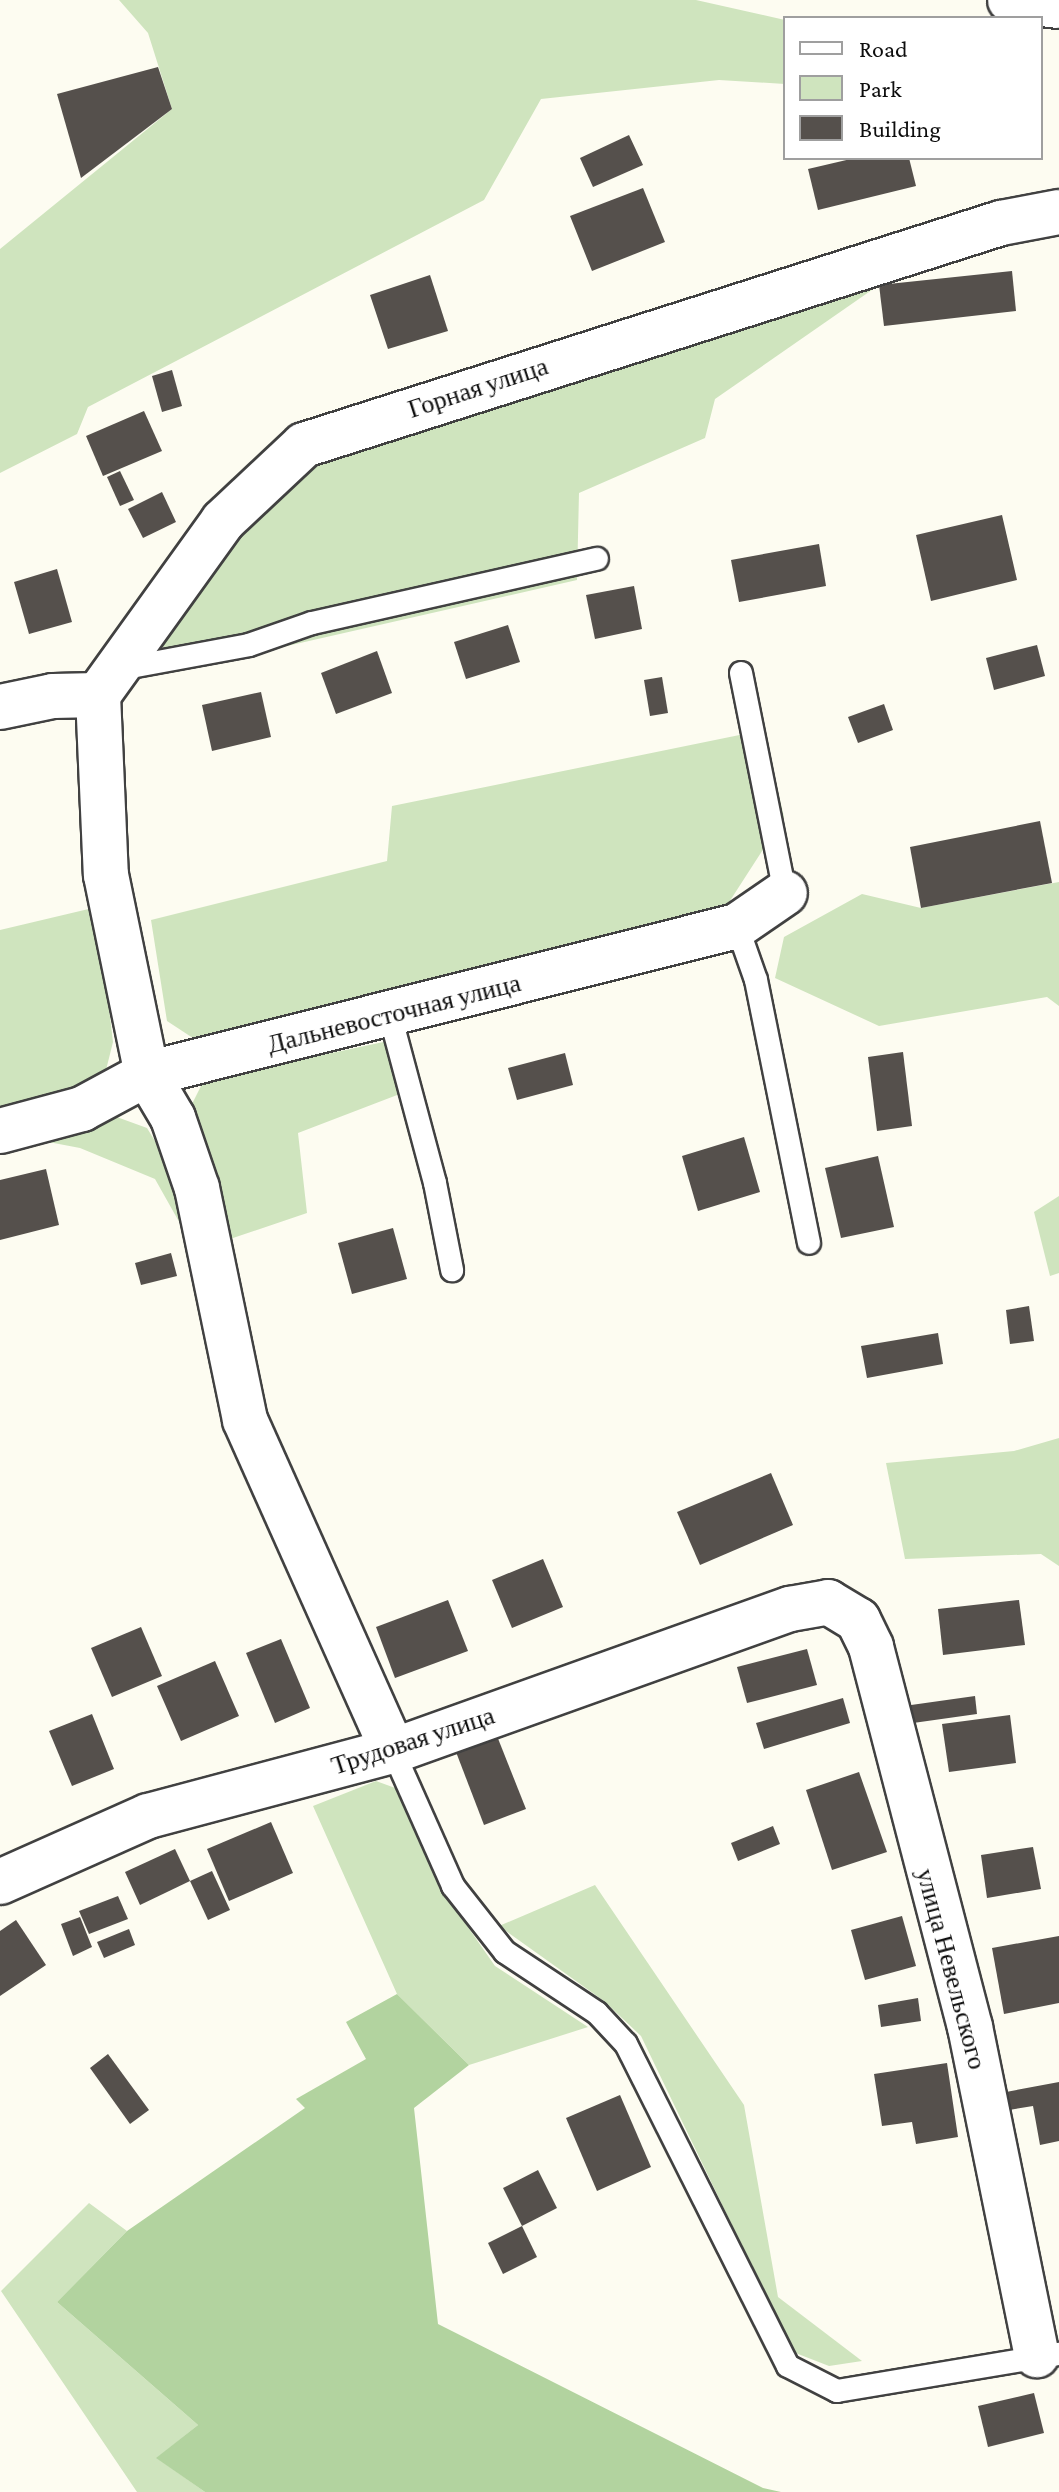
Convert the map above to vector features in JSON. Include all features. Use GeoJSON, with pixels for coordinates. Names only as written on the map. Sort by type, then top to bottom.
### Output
{"type":"FeatureCollection","features":[{"type":"Feature","properties":{"kind":"street"},"geometry":{"type":"LineString","coordinates":[[1010,0],[1059,6]]}},
{"type":"Feature","properties":{"kind":"street","name":"Горная улица"},"geometry":{"type":"LineString","coordinates":[[106,682],[223,521],[304,445],[1001,223],[1059,212]]}},
{"type":"Feature","properties":{"kind":"street"},"geometry":{"type":"LineString","coordinates":[[0,707],[106,682],[106,875],[147,1074],[173,1118],[197,1188],[245,1420],[393,1751]]}},
{"type":"Feature","properties":{"kind":"street","name":"Дальневосточная улица"},"geometry":{"type":"LineString","coordinates":[[0,1131],[82,1109],[147,1074],[737,926],[785,893]]}},
{"type":"Feature","properties":{"kind":"street","name":"Трудовая улица"},"geometry":{"type":"LineString","coordinates":[[0,1882],[148,1816],[393,1751],[790,1609],[828,1602]]}},
{"type":"Feature","properties":{"kind":"street","name":"улица Невельского"},"geometry":{"type":"LineString","coordinates":[[828,1602],[858,1620],[871,1647],[970,2027],[1048,2355]]}},
{"type":"Feature","properties":{"kind":"lane"},"geometry":{"type":"LineString","coordinates":[[106,682],[249,645],[312,623],[597,559]]}},
{"type":"Feature","properties":{"kind":"lane"},"geometry":{"type":"LineString","coordinates":[[741,673],[785,893]]}},
{"type":"Feature","properties":{"kind":"lane"},"geometry":{"type":"LineString","coordinates":[[737,926],[756,980],[809,1243]]}},
{"type":"Feature","properties":{"kind":"lane"},"geometry":{"type":"LineString","coordinates":[[390,1015],[435,1183],[452,1270]]}},
{"type":"Feature","properties":{"kind":"lane"},"geometry":{"type":"LineString","coordinates":[[393,1751],[453,1886],[505,1952],[597,2013],[626,2044],[788,2366],[837,2391],[1048,2355]]}},
{"type":"Feature","properties":{"kind":"green space"},"geometry":{"type":"Polygon","coordinates":[[[119,0],[696,0],[783,20],[783,84],[719,80],[541,99],[484,200],[88,407],[77,434],[0,473],[0,249],[172,109],[148,33],[119,0]]]}},
{"type":"Feature","properties":{"kind":"green space"},"geometry":{"type":"Polygon","coordinates":[[[879,285],[715,399],[705,438],[579,493],[577,580],[164,674],[163,640],[250,525],[331,454],[879,285]]]}},
{"type":"Feature","properties":{"kind":"green space"},"geometry":{"type":"Polygon","coordinates":[[[764,730],[784,817],[724,910],[199,1042],[167,1021],[151,920],[387,861],[392,806],[764,730]]]}},
{"type":"Feature","properties":{"kind":"green space"},"geometry":{"type":"Polygon","coordinates":[[[1059,882],[1059,1006],[1047,997],[879,1026],[775,978],[784,937],[862,894],[921,908],[1059,882]]]}},
{"type":"Feature","properties":{"kind":"green space"},"geometry":{"type":"Polygon","coordinates":[[[97,907],[113,1042],[105,1074],[77,1094],[0,1115],[0,930],[97,907]]]}},
{"type":"Feature","properties":{"kind":"green space"},"geometry":{"type":"Polygon","coordinates":[[[407,1037],[418,1087],[298,1133],[307,1213],[230,1239],[191,1106],[204,1080],[407,1037]]]}},
{"type":"Feature","properties":{"kind":"green space"},"geometry":{"type":"Polygon","coordinates":[[[114,1116],[147,1128],[172,1169],[182,1227],[155,1179],[80,1148],[38,1140],[114,1116]]]}},
{"type":"Feature","properties":{"kind":"green space"},"geometry":{"type":"Polygon","coordinates":[[[1059,1196],[1059,1273],[1050,1276],[1034,1212],[1059,1196]]]}},
{"type":"Feature","properties":{"kind":"green space"},"geometry":{"type":"Polygon","coordinates":[[[1059,1438],[1059,1566],[1041,1554],[905,1559],[886,1463],[1014,1451],[1059,1438]]]}},
{"type":"Feature","properties":{"kind":"green space"},"geometry":{"type":"Polygon","coordinates":[[[376,1781],[398,1789],[442,1890],[495,1966],[588,2027],[469,2065],[397,1994],[313,1806],[376,1781]]]}},
{"type":"Feature","properties":{"kind":"green space"},"geometry":{"type":"Polygon","coordinates":[[[595,1885],[744,2105],[778,2297],[862,2361],[829,2366],[793,2352],[641,2036],[604,2001],[499,1926],[595,1885]]]}},
{"type":"Feature","properties":{"kind":"green space"},"geometry":{"type":"Polygon","coordinates":[[[397,1994],[469,2065],[414,2108],[438,2324],[763,2488],[781,2492],[205,2492],[156,2458],[198,2425],[57,2302],[127,2231],[305,2108],[296,2099],[366,2059],[346,2022],[397,1994]]]}},
{"type":"Feature","properties":{"kind":"green space"},"geometry":{"type":"Polygon","coordinates":[[[89,2203],[127,2231],[57,2302],[198,2425],[157,2458],[205,2492],[137,2492],[1,2291],[89,2203]]]}},
{"type":"Feature","properties":{"kind":"building"},"geometry":{"type":"Polygon","coordinates":[[[158,67],[172,109],[81,178],[57,94],[158,67]]]}},
{"type":"Feature","properties":{"kind":"building"},"geometry":{"type":"Polygon","coordinates":[[[629,135],[643,165],[593,187],[580,158],[629,135]]]}},
{"type":"Feature","properties":{"kind":"building"},"geometry":{"type":"Polygon","coordinates":[[[846,160],[910,160],[916,186],[818,210],[808,169],[846,160]]]}},
{"type":"Feature","properties":{"kind":"building"},"geometry":{"type":"Polygon","coordinates":[[[643,188],[665,242],[592,271],[570,216],[643,188]]]}},
{"type":"Feature","properties":{"kind":"building"},"geometry":{"type":"Polygon","coordinates":[[[1012,271],[1016,311],[884,326],[879,285],[1012,271]]]}},
{"type":"Feature","properties":{"kind":"building"},"geometry":{"type":"Polygon","coordinates":[[[430,275],[448,331],[388,349],[370,295],[430,275]]]}},
{"type":"Feature","properties":{"kind":"building"},"geometry":{"type":"Polygon","coordinates":[[[172,370],[182,406],[162,412],[152,376],[172,370]]]}},
{"type":"Feature","properties":{"kind":"building"},"geometry":{"type":"Polygon","coordinates":[[[144,411],[162,451],[103,476],[86,436],[144,411]]]}},
{"type":"Feature","properties":{"kind":"building"},"geometry":{"type":"Polygon","coordinates":[[[120,471],[134,500],[120,506],[107,477],[120,471]]]}},
{"type":"Feature","properties":{"kind":"building"},"geometry":{"type":"Polygon","coordinates":[[[162,492],[176,522],[143,538],[128,509],[162,492]]]}},
{"type":"Feature","properties":{"kind":"building"},"geometry":{"type":"Polygon","coordinates":[[[1002,515],[1017,580],[931,601],[916,535],[1002,515]]]}},
{"type":"Feature","properties":{"kind":"building"},"geometry":{"type":"Polygon","coordinates":[[[819,544],[826,586],[739,602],[731,560],[819,544]]]}},
{"type":"Feature","properties":{"kind":"building"},"geometry":{"type":"Polygon","coordinates":[[[57,569],[72,622],[29,634],[14,582],[57,569]]]}},
{"type":"Feature","properties":{"kind":"building"},"geometry":{"type":"Polygon","coordinates":[[[634,586],[642,629],[595,639],[586,595],[634,586]]]}},
{"type":"Feature","properties":{"kind":"building"},"geometry":{"type":"Polygon","coordinates":[[[508,625],[520,662],[466,679],[454,642],[508,625]]]}},
{"type":"Feature","properties":{"kind":"building"},"geometry":{"type":"Polygon","coordinates":[[[1037,645],[1045,676],[994,690],[986,658],[1037,645]]]}},
{"type":"Feature","properties":{"kind":"building"},"geometry":{"type":"Polygon","coordinates":[[[377,651],[392,693],[336,714],[321,673],[377,651]]]}},
{"type":"Feature","properties":{"kind":"building"},"geometry":{"type":"Polygon","coordinates":[[[662,677],[668,713],[650,716],[644,680],[662,677]]]}},
{"type":"Feature","properties":{"kind":"building"},"geometry":{"type":"Polygon","coordinates":[[[261,692],[271,737],[212,751],[202,705],[261,692]]]}},
{"type":"Feature","properties":{"kind":"building"},"geometry":{"type":"Polygon","coordinates":[[[884,704],[893,730],[858,743],[848,717],[884,704]]]}},
{"type":"Feature","properties":{"kind":"building"},"geometry":{"type":"Polygon","coordinates":[[[1040,821],[1052,883],[921,908],[910,847],[1040,821]]]}},
{"type":"Feature","properties":{"kind":"building"},"geometry":{"type":"Polygon","coordinates":[[[903,1052],[912,1126],[877,1131],[868,1057],[903,1052]]]}},
{"type":"Feature","properties":{"kind":"building"},"geometry":{"type":"Polygon","coordinates":[[[565,1053],[573,1085],[517,1100],[508,1068],[565,1053]]]}},
{"type":"Feature","properties":{"kind":"building"},"geometry":{"type":"Polygon","coordinates":[[[744,1137],[760,1192],[698,1211],[682,1156],[744,1137]]]}},
{"type":"Feature","properties":{"kind":"building"},"geometry":{"type":"Polygon","coordinates":[[[878,1156],[894,1227],[841,1238],[825,1168],[878,1156]]]}},
{"type":"Feature","properties":{"kind":"building"},"geometry":{"type":"Polygon","coordinates":[[[46,1169],[59,1225],[0,1240],[0,1180],[46,1169]]]}},
{"type":"Feature","properties":{"kind":"building"},"geometry":{"type":"Polygon","coordinates":[[[393,1228],[407,1279],[352,1294],[338,1243],[393,1228]]]}},
{"type":"Feature","properties":{"kind":"building"},"geometry":{"type":"Polygon","coordinates":[[[171,1253],[177,1276],[141,1285],[135,1263],[171,1253]]]}},
{"type":"Feature","properties":{"kind":"building"},"geometry":{"type":"Polygon","coordinates":[[[1029,1306],[1034,1341],[1010,1344],[1006,1310],[1029,1306]]]}},
{"type":"Feature","properties":{"kind":"building"},"geometry":{"type":"Polygon","coordinates":[[[938,1333],[943,1364],[867,1378],[861,1346],[938,1333]]]}},
{"type":"Feature","properties":{"kind":"building"},"geometry":{"type":"Polygon","coordinates":[[[771,1473],[793,1525],[700,1565],[677,1512],[771,1473]]]}},
{"type":"Feature","properties":{"kind":"building"},"geometry":{"type":"Polygon","coordinates":[[[543,1559],[563,1607],[512,1628],[492,1580],[543,1559]]]}},
{"type":"Feature","properties":{"kind":"building"},"geometry":{"type":"Polygon","coordinates":[[[448,1600],[468,1651],[395,1678],[376,1627],[448,1600]]]}},
{"type":"Feature","properties":{"kind":"building"},"geometry":{"type":"Polygon","coordinates":[[[1019,1600],[1025,1645],[943,1655],[938,1609],[1019,1600]]]}},
{"type":"Feature","properties":{"kind":"building"},"geometry":{"type":"Polygon","coordinates":[[[141,1627],[162,1676],[112,1697],[91,1648],[141,1627]]]}},
{"type":"Feature","properties":{"kind":"building"},"geometry":{"type":"Polygon","coordinates":[[[281,1639],[310,1708],[275,1723],[246,1653],[281,1639]]]}},
{"type":"Feature","properties":{"kind":"building"},"geometry":{"type":"Polygon","coordinates":[[[807,1649],[817,1685],[747,1703],[737,1667],[807,1649]]]}},
{"type":"Feature","properties":{"kind":"building"},"geometry":{"type":"Polygon","coordinates":[[[215,1661],[239,1716],[181,1741],[157,1686],[215,1661]]]}},
{"type":"Feature","properties":{"kind":"building"},"geometry":{"type":"Polygon","coordinates":[[[975,1696],[977,1714],[906,1724],[904,1706],[975,1696]]]}},
{"type":"Feature","properties":{"kind":"building"},"geometry":{"type":"Polygon","coordinates":[[[843,1698],[850,1723],[764,1749],[756,1723],[843,1698]]]}},
{"type":"Feature","properties":{"kind":"building"},"geometry":{"type":"Polygon","coordinates":[[[92,1714],[114,1769],[72,1786],[49,1731],[92,1714]]]}},
{"type":"Feature","properties":{"kind":"building"},"geometry":{"type":"Polygon","coordinates":[[[1010,1715],[1016,1763],[949,1772],[942,1724],[1010,1715]]]}},
{"type":"Feature","properties":{"kind":"building"},"geometry":{"type":"Polygon","coordinates":[[[497,1736],[526,1809],[484,1825],[456,1752],[497,1736]]]}},
{"type":"Feature","properties":{"kind":"building"},"geometry":{"type":"Polygon","coordinates":[[[859,1772],[887,1852],[832,1870],[806,1790],[859,1772]]]}},
{"type":"Feature","properties":{"kind":"building"},"geometry":{"type":"Polygon","coordinates":[[[271,1822],[293,1873],[229,1901],[207,1849],[271,1822]]]}},
{"type":"Feature","properties":{"kind":"building"},"geometry":{"type":"Polygon","coordinates":[[[773,1826],[780,1844],[738,1861],[731,1843],[773,1826]]]}},
{"type":"Feature","properties":{"kind":"building"},"geometry":{"type":"Polygon","coordinates":[[[1033,1847],[1041,1889],[987,1898],[981,1855],[1033,1847]]]}},
{"type":"Feature","properties":{"kind":"building"},"geometry":{"type":"Polygon","coordinates":[[[175,1849],[190,1881],[140,1905],[125,1872],[175,1849]]]}},
{"type":"Feature","properties":{"kind":"building"},"geometry":{"type":"Polygon","coordinates":[[[212,1871],[230,1910],[208,1920],[190,1881],[212,1871]]]}},
{"type":"Feature","properties":{"kind":"building"},"geometry":{"type":"Polygon","coordinates":[[[118,1896],[128,1919],[89,1934],[79,1911],[118,1896]]]}},
{"type":"Feature","properties":{"kind":"building"},"geometry":{"type":"Polygon","coordinates":[[[902,1916],[916,1966],[865,1980],[851,1930],[902,1916]]]}},
{"type":"Feature","properties":{"kind":"building"},"geometry":{"type":"Polygon","coordinates":[[[80,1917],[92,1947],[73,1956],[61,1924],[80,1917]]]}},
{"type":"Feature","properties":{"kind":"building"},"geometry":{"type":"Polygon","coordinates":[[[16,1920],[46,1965],[0,1996],[0,1931],[16,1920]]]}},
{"type":"Feature","properties":{"kind":"building"},"geometry":{"type":"Polygon","coordinates":[[[129,1929],[135,1945],[104,1958],[97,1942],[129,1929]]]}},
{"type":"Feature","properties":{"kind":"building"},"geometry":{"type":"Polygon","coordinates":[[[1059,1936],[1059,2003],[1004,2014],[992,1948],[1059,1936]]]}},
{"type":"Feature","properties":{"kind":"building"},"geometry":{"type":"Polygon","coordinates":[[[918,1998],[921,2021],[881,2027],[878,2005],[918,1998]]]}},
{"type":"Feature","properties":{"kind":"building"},"geometry":{"type":"Polygon","coordinates":[[[108,2054],[149,2110],[130,2124],[90,2068],[108,2054]]]}},
{"type":"Feature","properties":{"kind":"building"},"geometry":{"type":"Polygon","coordinates":[[[947,2063],[958,2137],[916,2144],[912,2122],[882,2126],[874,2074],[947,2063]]]}},
{"type":"Feature","properties":{"kind":"building"},"geometry":{"type":"Polygon","coordinates":[[[1059,2082],[1059,2141],[1040,2145],[1033,2106],[1009,2110],[1006,2092],[1059,2082]]]}},
{"type":"Feature","properties":{"kind":"building"},"geometry":{"type":"Polygon","coordinates":[[[620,2095],[651,2167],[597,2191],[566,2118],[620,2095]]]}},
{"type":"Feature","properties":{"kind":"building"},"geometry":{"type":"Polygon","coordinates":[[[538,2170],[557,2208],[522,2226],[503,2188],[538,2170]]]}},
{"type":"Feature","properties":{"kind":"building"},"geometry":{"type":"Polygon","coordinates":[[[522,2226],[537,2257],[503,2274],[488,2243],[522,2226]]]}},
{"type":"Feature","properties":{"kind":"building"},"geometry":{"type":"Polygon","coordinates":[[[1034,2393],[1044,2433],[988,2447],[978,2406],[1034,2393]]]}}]}
